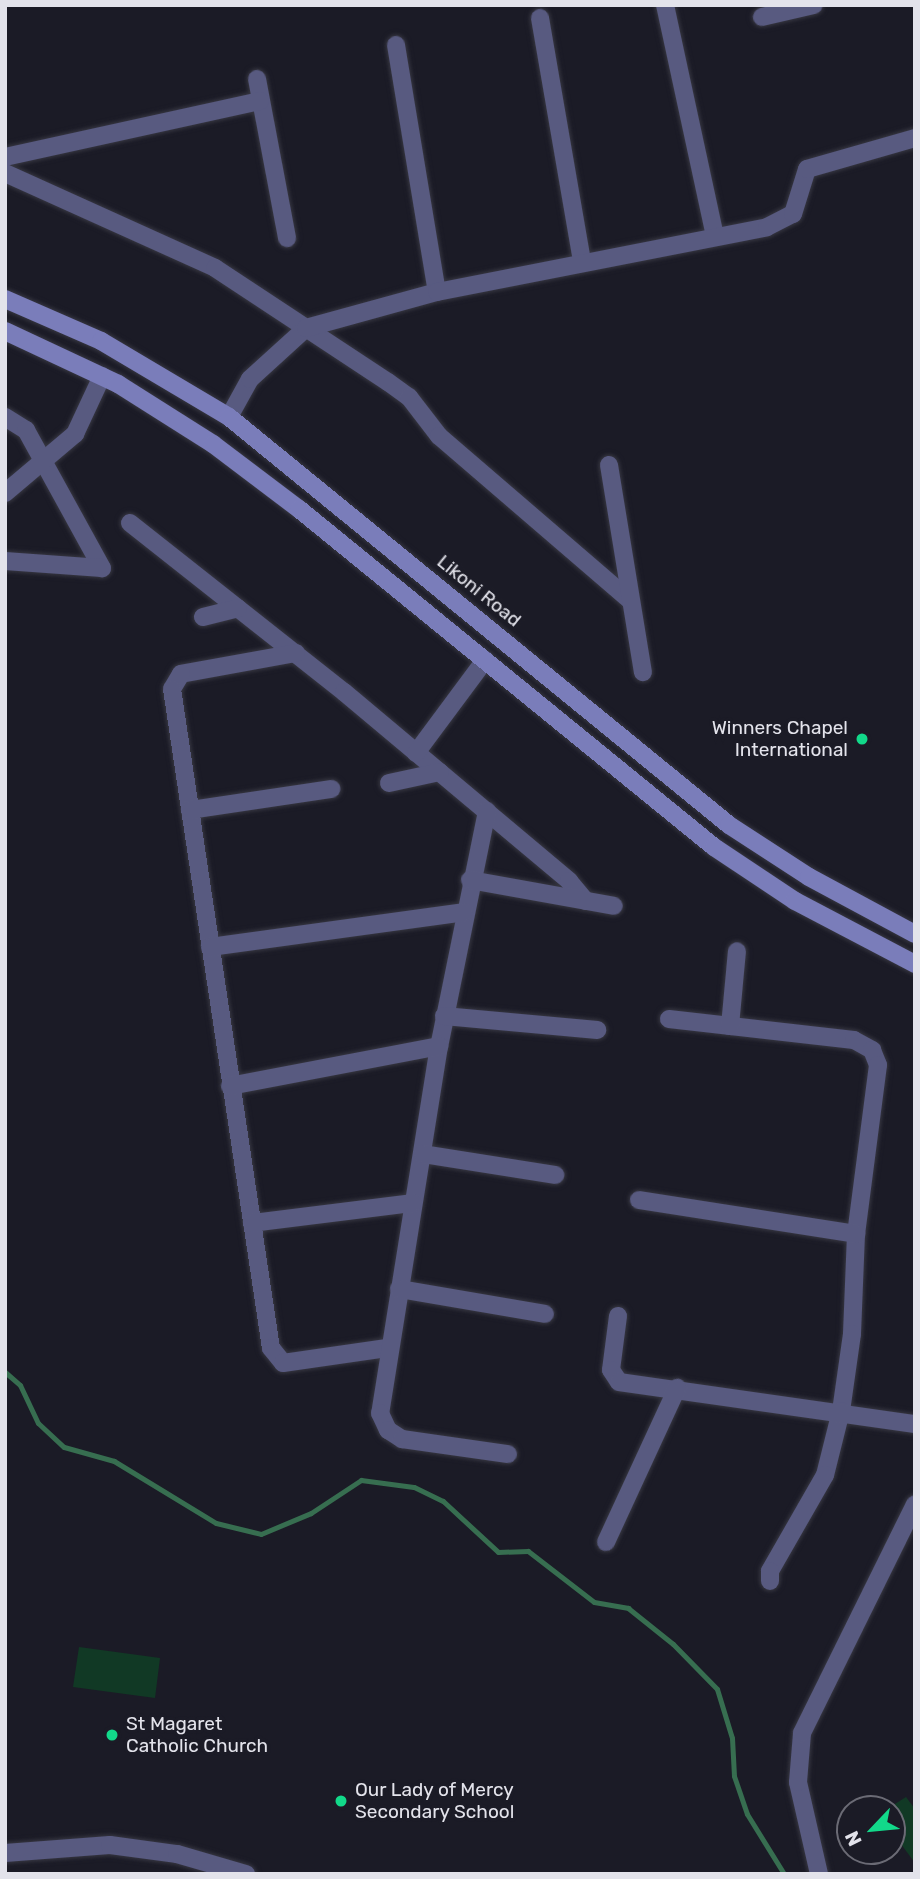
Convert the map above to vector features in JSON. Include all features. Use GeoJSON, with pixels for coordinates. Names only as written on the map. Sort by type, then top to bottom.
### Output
{"type":"FeatureCollection","features":[{"type":"Feature","properties":{"kind":"main road","name":"Likoni Road"},"geometry":{"type":"LineString","coordinates":[[5,299],[101,341],[229,417],[729,825],[809,877],[915,934]]}},
{"type":"Feature","properties":{"kind":"main road"},"geometry":{"type":"LineString","coordinates":[[5,331],[102,376],[223,452],[485,660],[714,847],[795,901],[915,964]]}},
{"type":"Feature","properties":{"kind":"street"},"geometry":{"type":"LineString","coordinates":[[665,5],[715,237]]}},
{"type":"Feature","properties":{"kind":"street"},"geometry":{"type":"LineString","coordinates":[[762,17],[814,5]]}},
{"type":"Feature","properties":{"kind":"street"},"geometry":{"type":"LineString","coordinates":[[540,18],[582,260]]}},
{"type":"Feature","properties":{"kind":"street"},"geometry":{"type":"LineString","coordinates":[[396,45],[437,292]]}},
{"type":"Feature","properties":{"kind":"street"},"geometry":{"type":"LineString","coordinates":[[257,79],[287,238]]}},
{"type":"Feature","properties":{"kind":"street"},"geometry":{"type":"LineString","coordinates":[[5,157],[260,101]]}},
{"type":"Feature","properties":{"kind":"street"},"geometry":{"type":"LineString","coordinates":[[229,417],[250,379],[306,328],[437,292],[582,260],[767,227],[793,214],[807,169],[915,138]]}},
{"type":"Feature","properties":{"kind":"street"},"geometry":{"type":"LineString","coordinates":[[5,173],[215,268],[410,397],[439,436],[631,601]]}},
{"type":"Feature","properties":{"kind":"street"},"geometry":{"type":"LineString","coordinates":[[5,493],[75,434],[102,376]]}},
{"type":"Feature","properties":{"kind":"street"},"geometry":{"type":"LineString","coordinates":[[5,417],[26,429],[103,568],[5,561]]}},
{"type":"Feature","properties":{"kind":"street"},"geometry":{"type":"LineString","coordinates":[[610,465],[643,672]]}},
{"type":"Feature","properties":{"kind":"street"},"geometry":{"type":"LineString","coordinates":[[130,523],[296,653],[440,772],[569,881],[586,901]]}},
{"type":"Feature","properties":{"kind":"street"},"geometry":{"type":"LineString","coordinates":[[203,617],[238,608]]}},
{"type":"Feature","properties":{"kind":"street"},"geometry":{"type":"LineString","coordinates":[[296,653],[181,674],[174,679],[172,689],[271,1348],[277,1361],[387,1348]]}},
{"type":"Feature","properties":{"kind":"street"},"geometry":{"type":"LineString","coordinates":[[416,753],[485,660]]}},
{"type":"Feature","properties":{"kind":"street"},"geometry":{"type":"LineString","coordinates":[[389,783],[440,772]]}},
{"type":"Feature","properties":{"kind":"street"},"geometry":{"type":"LineString","coordinates":[[190,810],[331,789]]}},
{"type":"Feature","properties":{"kind":"street"},"geometry":{"type":"LineString","coordinates":[[487,811],[444,1016],[400,1289],[387,1348],[380,1412],[394,1435],[508,1454]]}},
{"type":"Feature","properties":{"kind":"street"},"geometry":{"type":"LineString","coordinates":[[471,880],[614,906]]}},
{"type":"Feature","properties":{"kind":"street"},"geometry":{"type":"LineString","coordinates":[[210,947],[464,912]]}},
{"type":"Feature","properties":{"kind":"street"},"geometry":{"type":"LineString","coordinates":[[730,1026],[737,951]]}},
{"type":"Feature","properties":{"kind":"street"},"geometry":{"type":"LineString","coordinates":[[444,1016],[597,1030]]}},
{"type":"Feature","properties":{"kind":"street"},"geometry":{"type":"LineString","coordinates":[[669,1019],[854,1040],[872,1050],[878,1065],[856,1234],[852,1334],[841,1411],[825,1475],[769,1571],[770,1580]]}},
{"type":"Feature","properties":{"kind":"street"},"geometry":{"type":"LineString","coordinates":[[230,1086],[439,1046]]}},
{"type":"Feature","properties":{"kind":"street"},"geometry":{"type":"LineString","coordinates":[[423,1154],[555,1175]]}},
{"type":"Feature","properties":{"kind":"street"},"geometry":{"type":"LineString","coordinates":[[639,1200],[856,1234]]}},
{"type":"Feature","properties":{"kind":"street"},"geometry":{"type":"LineString","coordinates":[[252,1223],[413,1203]]}},
{"type":"Feature","properties":{"kind":"street"},"geometry":{"type":"LineString","coordinates":[[400,1289],[545,1314]]}},
{"type":"Feature","properties":{"kind":"street"},"geometry":{"type":"LineString","coordinates":[[618,1316],[611,1362],[613,1377],[915,1424]]}},
{"type":"Feature","properties":{"kind":"street"},"geometry":{"type":"LineString","coordinates":[[606,1542],[677,1388]]}},
{"type":"Feature","properties":{"kind":"street"},"geometry":{"type":"LineString","coordinates":[[819,1874],[798,1782],[802,1733],[915,1504]]}},
{"type":"Feature","properties":{"kind":"street"},"geometry":{"type":"LineString","coordinates":[[5,1853],[59,1845],[110,1845],[177,1854],[247,1874]]}},
{"type":"Feature","properties":{"kind":"green space"},"geometry":{"type":"Polygon","coordinates":[[[79,1647],[160,1658],[155,1698],[73,1687],[79,1647]]]}},
{"type":"Feature","properties":{"kind":"green space"},"geometry":{"type":"Polygon","coordinates":[[[906,1797],[915,1809],[915,1863],[906,1851],[906,1797]]]}},
{"type":"Feature","properties":{"kind":"waterway"},"geometry":{"type":"LineString","coordinates":[[5,1372],[20,1385],[38,1423],[64,1447],[114,1461],[216,1523],[261,1534],[311,1513],[361,1480],[414,1487],[443,1501],[498,1552],[528,1551],[594,1602],[628,1608],[673,1644],[717,1689],[732,1738],[734,1776],[747,1814],[784,1874]]}},
{"type":"Feature","properties":{"kind":"place","name":"Winners Chapel International"},"geometry":{"type":"Point","coordinates":[862,739]}},
{"type":"Feature","properties":{"kind":"place","name":"St Magaret Catholic Church"},"geometry":{"type":"Point","coordinates":[112,1735]}},
{"type":"Feature","properties":{"kind":"place","name":"Our Lady of Mercy Secondary School"},"geometry":{"type":"Point","coordinates":[341,1801]}}]}
